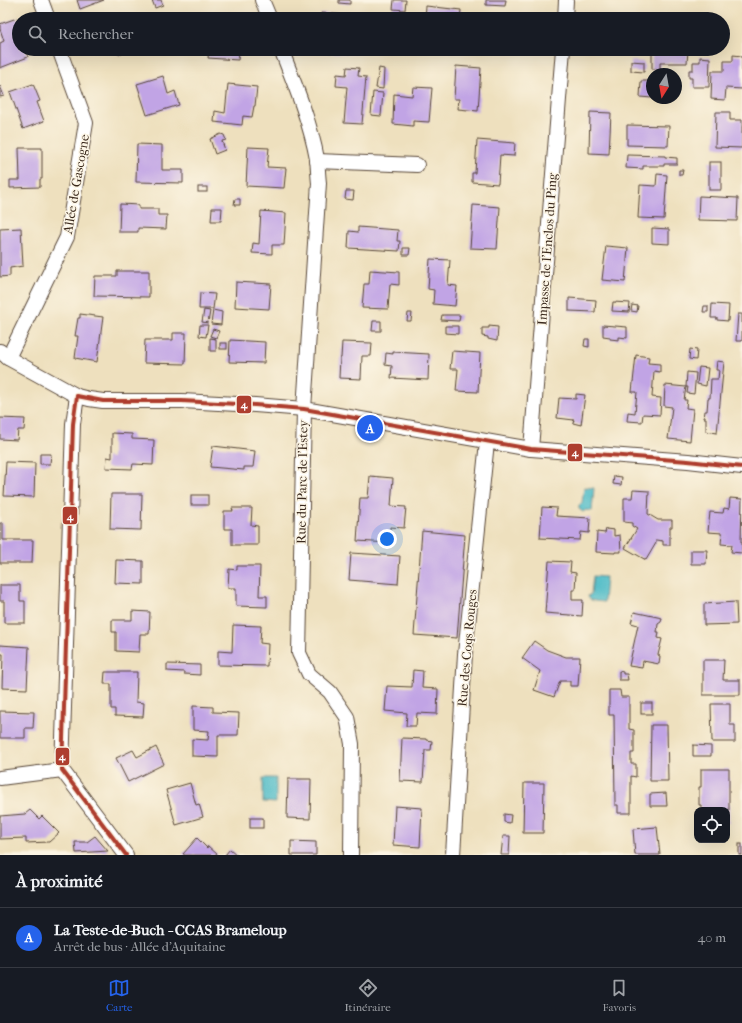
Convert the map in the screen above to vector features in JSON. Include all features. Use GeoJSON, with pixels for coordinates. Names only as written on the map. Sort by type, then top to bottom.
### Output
{"type":"FeatureCollection","features":[{"type":"Feature","properties":{"kind":"street"},"geometry":{"type":"LineString","coordinates":[[41,0],[45,12]]}},
{"type":"Feature","properties":{"kind":"street"},"geometry":{"type":"LineString","coordinates":[[262,0],[267,12]]}},
{"type":"Feature","properties":{"kind":"street"},"geometry":{"type":"LineString","coordinates":[[565,12],[566,0]]}},
{"type":"Feature","properties":{"kind":"street","name":"Allée de Gascogne"},"geometry":{"type":"LineString","coordinates":[[4,355],[67,237],[86,123],[62,56]]}},
{"type":"Feature","properties":{"kind":"street","name":"Rue du Parc de l'Estey"},"geometry":{"type":"LineString","coordinates":[[284,56],[313,139],[319,183],[304,409],[299,654],[309,674],[330,692],[347,717],[352,744],[351,855]]}},
{"type":"Feature","properties":{"kind":"street","name":"Impasse de l'Enclos du Ping"},"geometry":{"type":"LineString","coordinates":[[531,449],[562,56]]}},
{"type":"Feature","properties":{"kind":"street"},"geometry":{"type":"LineString","coordinates":[[317,161],[417,165]]}},
{"type":"Feature","properties":{"kind":"street"},"geometry":{"type":"LineString","coordinates":[[4,355],[77,396],[90,399],[182,401],[304,409],[531,449],[688,461],[742,467]]}},
{"type":"Feature","properties":{"kind":"street"},"geometry":{"type":"LineString","coordinates":[[77,396],[73,424],[62,770],[126,855]]}},
{"type":"Feature","properties":{"kind":"street","name":"Rue des Coqs Rouges"},"geometry":{"type":"LineString","coordinates":[[453,855],[465,654],[488,442]]}},
{"type":"Feature","properties":{"kind":"street"},"geometry":{"type":"LineString","coordinates":[[0,778],[62,770]]}},
{"type":"Feature","properties":{"kind":"water"},"geometry":{"type":"Polygon","coordinates":[[[584,487],[594,488],[592,511],[586,510],[583,512],[579,509],[579,505],[582,503],[584,487]]]}},
{"type":"Feature","properties":{"kind":"water"},"geometry":{"type":"Polygon","coordinates":[[[593,576],[606,577],[604,602],[594,601],[588,596],[591,594],[593,576]]]}},
{"type":"Feature","properties":{"kind":"water"},"geometry":{"type":"Polygon","coordinates":[[[263,778],[276,778],[276,803],[263,802],[263,778]]]}},
{"type":"Feature","properties":{"kind":"building"},"geometry":{"type":"Polygon","coordinates":[[[77,0],[104,0],[80,9],[77,0]]]}},
{"type":"Feature","properties":{"kind":"building"},"geometry":{"type":"Polygon","coordinates":[[[152,0],[161,0],[163,5],[155,8],[152,0]]]}},
{"type":"Feature","properties":{"kind":"building"},"geometry":{"type":"Polygon","coordinates":[[[339,0],[350,0],[350,4],[339,3],[339,0]]]}},
{"type":"Feature","properties":{"kind":"building"},"geometry":{"type":"Polygon","coordinates":[[[394,0],[406,0],[405,10],[393,9],[394,0]]]}},
{"type":"Feature","properties":{"kind":"building"},"geometry":{"type":"Polygon","coordinates":[[[486,0],[506,0],[505,6],[486,5],[486,0]]]}},
{"type":"Feature","properties":{"kind":"building"},"geometry":{"type":"Polygon","coordinates":[[[426,6],[461,10],[461,12],[426,12],[426,6]]]}},
{"type":"Feature","properties":{"kind":"building"},"geometry":{"type":"Polygon","coordinates":[[[12,20],[12,56],[28,57],[0,68],[0,43],[4,41],[0,24],[12,20]]]}},
{"type":"Feature","properties":{"kind":"building"},"geometry":{"type":"Polygon","coordinates":[[[733,55],[742,56],[742,89],[726,88],[725,100],[711,99],[712,71],[724,71],[724,61],[733,61],[733,55]]]}},
{"type":"Feature","properties":{"kind":"building"},"geometry":{"type":"Polygon","coordinates":[[[208,56],[238,56],[238,60],[208,58],[208,56]]]}},
{"type":"Feature","properties":{"kind":"building"},"geometry":{"type":"Polygon","coordinates":[[[652,56],[688,56],[687,63],[660,63],[660,68],[652,68],[652,56]]]}},
{"type":"Feature","properties":{"kind":"building"},"geometry":{"type":"Polygon","coordinates":[[[700,57],[710,58],[709,87],[692,87],[692,78],[689,78],[689,70],[693,70],[693,62],[700,62],[700,57]]]}},
{"type":"Feature","properties":{"kind":"building"},"geometry":{"type":"Polygon","coordinates":[[[631,61],[644,62],[644,72],[631,71],[631,61]]]}},
{"type":"Feature","properties":{"kind":"building"},"geometry":{"type":"Polygon","coordinates":[[[456,66],[481,68],[478,111],[458,109],[459,99],[454,99],[456,66]]]}},
{"type":"Feature","properties":{"kind":"building"},"geometry":{"type":"Polygon","coordinates":[[[347,67],[359,68],[358,76],[366,77],[362,124],[344,123],[347,87],[336,86],[337,74],[346,75],[347,67]]]}},
{"type":"Feature","properties":{"kind":"building"},"geometry":{"type":"Polygon","coordinates":[[[379,68],[384,69],[383,89],[376,88],[379,68]]]}},
{"type":"Feature","properties":{"kind":"building"},"geometry":{"type":"Polygon","coordinates":[[[163,76],[168,94],[175,91],[179,105],[147,115],[137,84],[163,76]]]}},
{"type":"Feature","properties":{"kind":"building"},"geometry":{"type":"Polygon","coordinates":[[[641,81],[646,81],[646,98],[640,97],[641,81]]]}},
{"type":"Feature","properties":{"kind":"building"},"geometry":{"type":"Polygon","coordinates":[[[33,84],[40,101],[37,102],[44,121],[23,129],[10,92],[33,84]]]}},
{"type":"Feature","properties":{"kind":"building"},"geometry":{"type":"Polygon","coordinates":[[[228,84],[257,87],[252,117],[243,116],[242,125],[214,122],[215,111],[225,113],[228,84]]]}},
{"type":"Feature","properties":{"kind":"building"},"geometry":{"type":"Polygon","coordinates":[[[0,86],[4,96],[0,97],[0,86]]]}},
{"type":"Feature","properties":{"kind":"building"},"geometry":{"type":"Polygon","coordinates":[[[413,87],[432,88],[429,122],[413,121],[413,126],[393,124],[394,94],[412,96],[413,87]]]}},
{"type":"Feature","properties":{"kind":"building"},"geometry":{"type":"Polygon","coordinates":[[[373,92],[383,93],[381,116],[371,115],[373,92]]]}},
{"type":"Feature","properties":{"kind":"building"},"geometry":{"type":"Polygon","coordinates":[[[590,112],[611,113],[609,154],[589,153],[590,112]]]}},
{"type":"Feature","properties":{"kind":"building"},"geometry":{"type":"Polygon","coordinates":[[[716,112],[730,112],[730,120],[742,120],[742,148],[715,147],[716,112]]]}},
{"type":"Feature","properties":{"kind":"building"},"geometry":{"type":"Polygon","coordinates":[[[627,125],[669,126],[668,146],[627,145],[627,125]]]}},
{"type":"Feature","properties":{"kind":"building"},"geometry":{"type":"Polygon","coordinates":[[[221,134],[224,135],[226,140],[222,141],[225,150],[215,154],[210,139],[221,134]]]}},
{"type":"Feature","properties":{"kind":"building"},"geometry":{"type":"Polygon","coordinates":[[[477,140],[515,143],[514,156],[500,155],[498,184],[472,182],[472,173],[475,173],[477,140]]]}},
{"type":"Feature","properties":{"kind":"building"},"geometry":{"type":"Polygon","coordinates":[[[137,144],[162,145],[162,170],[183,170],[183,183],[136,182],[137,144]]]}},
{"type":"Feature","properties":{"kind":"building"},"geometry":{"type":"Polygon","coordinates":[[[248,147],[269,148],[267,167],[286,168],[284,188],[246,186],[248,147]]]}},
{"type":"Feature","properties":{"kind":"building"},"geometry":{"type":"Polygon","coordinates":[[[19,148],[42,148],[42,179],[40,179],[40,187],[10,188],[10,180],[20,180],[19,148]]]}},
{"type":"Feature","properties":{"kind":"building"},"geometry":{"type":"Polygon","coordinates":[[[627,155],[665,156],[677,158],[677,164],[664,164],[664,166],[643,166],[643,169],[626,168],[627,155]]]}},
{"type":"Feature","properties":{"kind":"building"},"geometry":{"type":"Polygon","coordinates":[[[709,162],[721,162],[721,190],[709,190],[709,162]]]}},
{"type":"Feature","properties":{"kind":"building"},"geometry":{"type":"Polygon","coordinates":[[[679,170],[683,170],[682,175],[679,175],[679,170]]]}},
{"type":"Feature","properties":{"kind":"building"},"geometry":{"type":"Polygon","coordinates":[[[657,174],[667,175],[664,219],[638,218],[640,185],[656,186],[657,174]]]}},
{"type":"Feature","properties":{"kind":"building"},"geometry":{"type":"Polygon","coordinates":[[[198,187],[207,187],[207,192],[198,192],[198,187]]]}},
{"type":"Feature","properties":{"kind":"building"},"geometry":{"type":"Polygon","coordinates":[[[346,191],[354,191],[353,200],[345,199],[346,191]]]}},
{"type":"Feature","properties":{"kind":"building"},"geometry":{"type":"Polygon","coordinates":[[[699,196],[738,198],[737,221],[698,220],[699,196]]]}},
{"type":"Feature","properties":{"kind":"building"},"geometry":{"type":"Polygon","coordinates":[[[235,199],[240,199],[240,205],[234,205],[235,199]]]}},
{"type":"Feature","properties":{"kind":"building"},"geometry":{"type":"Polygon","coordinates":[[[120,204],[139,205],[139,209],[158,209],[158,215],[167,215],[166,229],[138,228],[138,232],[119,232],[120,204]]]}},
{"type":"Feature","properties":{"kind":"building"},"geometry":{"type":"Polygon","coordinates":[[[473,205],[500,207],[497,249],[470,248],[473,205]]]}},
{"type":"Feature","properties":{"kind":"building"},"geometry":{"type":"Polygon","coordinates":[[[212,208],[222,208],[221,221],[211,221],[212,208]]]}},
{"type":"Feature","properties":{"kind":"building"},"geometry":{"type":"Polygon","coordinates":[[[261,211],[286,213],[284,245],[272,245],[272,254],[252,253],[253,243],[259,244],[261,211]]]}},
{"type":"Feature","properties":{"kind":"building"},"geometry":{"type":"Polygon","coordinates":[[[358,227],[398,230],[397,241],[400,241],[399,251],[348,248],[349,231],[358,232],[358,227]]]}},
{"type":"Feature","properties":{"kind":"building"},"geometry":{"type":"Polygon","coordinates":[[[21,228],[23,266],[10,268],[10,276],[0,277],[0,229],[21,228]]]}},
{"type":"Feature","properties":{"kind":"building"},"geometry":{"type":"Polygon","coordinates":[[[652,228],[669,229],[669,244],[652,243],[652,228]]]}},
{"type":"Feature","properties":{"kind":"building"},"geometry":{"type":"Polygon","coordinates":[[[606,246],[628,248],[625,282],[602,280],[606,246]]]}},
{"type":"Feature","properties":{"kind":"building"},"geometry":{"type":"Polygon","coordinates":[[[403,248],[410,248],[409,255],[403,255],[403,248]]]}},
{"type":"Feature","properties":{"kind":"building"},"geometry":{"type":"Polygon","coordinates":[[[430,259],[450,260],[448,285],[457,286],[455,306],[433,304],[434,290],[428,289],[430,259]]]}},
{"type":"Feature","properties":{"kind":"building"},"geometry":{"type":"Polygon","coordinates":[[[370,270],[399,272],[399,285],[390,284],[388,309],[362,308],[364,284],[369,284],[370,270]]]}},
{"type":"Feature","properties":{"kind":"building"},"geometry":{"type":"Polygon","coordinates":[[[117,271],[149,271],[149,297],[94,296],[95,276],[117,276],[117,271]]]}},
{"type":"Feature","properties":{"kind":"building"},"geometry":{"type":"Polygon","coordinates":[[[236,282],[271,284],[269,309],[235,307],[236,282]]]}},
{"type":"Feature","properties":{"kind":"building"},"geometry":{"type":"Polygon","coordinates":[[[200,293],[215,294],[213,309],[199,309],[200,293]]]}},
{"type":"Feature","properties":{"kind":"building"},"geometry":{"type":"Polygon","coordinates":[[[569,298],[596,300],[595,312],[569,311],[569,298]]]}},
{"type":"Feature","properties":{"kind":"building"},"geometry":{"type":"Polygon","coordinates":[[[613,302],[630,303],[629,312],[612,311],[613,302]]]}},
{"type":"Feature","properties":{"kind":"building"},"geometry":{"type":"Polygon","coordinates":[[[712,304],[729,305],[728,321],[711,318],[712,304]]]}},
{"type":"Feature","properties":{"kind":"building"},"geometry":{"type":"Polygon","coordinates":[[[632,305],[638,306],[637,312],[631,311],[632,305]]]}},
{"type":"Feature","properties":{"kind":"building"},"geometry":{"type":"Polygon","coordinates":[[[704,306],[708,306],[708,312],[703,312],[704,306]]]}},
{"type":"Feature","properties":{"kind":"building"},"geometry":{"type":"Polygon","coordinates":[[[204,310],[210,311],[208,323],[202,322],[204,310]]]}},
{"type":"Feature","properties":{"kind":"building"},"geometry":{"type":"Polygon","coordinates":[[[213,310],[222,312],[221,325],[211,324],[213,310]]]}},
{"type":"Feature","properties":{"kind":"building"},"geometry":{"type":"Polygon","coordinates":[[[408,313],[412,313],[411,321],[407,321],[408,313]]]}},
{"type":"Feature","properties":{"kind":"building"},"geometry":{"type":"Polygon","coordinates":[[[80,314],[103,317],[97,362],[75,358],[78,336],[75,336],[80,314]]]}},
{"type":"Feature","properties":{"kind":"building"},"geometry":{"type":"Polygon","coordinates":[[[738,314],[742,314],[742,341],[736,341],[738,314]]]}},
{"type":"Feature","properties":{"kind":"building"},"geometry":{"type":"Polygon","coordinates":[[[442,315],[460,315],[459,321],[441,320],[442,315]]]}},
{"type":"Feature","properties":{"kind":"building"},"geometry":{"type":"Polygon","coordinates":[[[373,321],[381,321],[381,331],[372,331],[373,321]]]}},
{"type":"Feature","properties":{"kind":"building"},"geometry":{"type":"Polygon","coordinates":[[[200,325],[208,325],[206,337],[199,336],[200,325]]]}},
{"type":"Feature","properties":{"kind":"building"},"geometry":{"type":"Polygon","coordinates":[[[603,325],[627,327],[627,338],[619,337],[619,340],[610,339],[610,337],[603,336],[603,325]]]}},
{"type":"Feature","properties":{"kind":"building"},"geometry":{"type":"Polygon","coordinates":[[[445,326],[458,326],[458,334],[445,333],[445,326]]]}},
{"type":"Feature","properties":{"kind":"building"},"geometry":{"type":"Polygon","coordinates":[[[489,326],[498,327],[497,341],[482,336],[482,328],[489,328],[489,326]]]}},
{"type":"Feature","properties":{"kind":"building"},"geometry":{"type":"Polygon","coordinates":[[[213,329],[219,331],[216,338],[210,336],[213,329]]]}},
{"type":"Feature","properties":{"kind":"building"},"geometry":{"type":"Polygon","coordinates":[[[173,333],[186,333],[185,364],[144,363],[145,340],[173,340],[173,333]]]}},
{"type":"Feature","properties":{"kind":"building"},"geometry":{"type":"Polygon","coordinates":[[[210,338],[216,339],[216,351],[210,351],[210,338]]]}},
{"type":"Feature","properties":{"kind":"building"},"geometry":{"type":"Polygon","coordinates":[[[585,339],[589,339],[589,347],[584,346],[585,339]]]}},
{"type":"Feature","properties":{"kind":"building"},"geometry":{"type":"Polygon","coordinates":[[[230,340],[265,342],[264,363],[229,362],[230,340]]]}},
{"type":"Feature","properties":{"kind":"building"},"geometry":{"type":"Polygon","coordinates":[[[342,342],[372,343],[371,356],[362,356],[361,379],[339,378],[342,342]]]}},
{"type":"Feature","properties":{"kind":"building"},"geometry":{"type":"Polygon","coordinates":[[[220,343],[227,343],[227,349],[220,349],[220,343]]]}},
{"type":"Feature","properties":{"kind":"building"},"geometry":{"type":"Polygon","coordinates":[[[690,349],[697,350],[696,360],[689,359],[690,349]]]}},
{"type":"Feature","properties":{"kind":"building"},"geometry":{"type":"Polygon","coordinates":[[[452,351],[480,353],[478,392],[456,391],[458,369],[450,369],[452,351]]]}},
{"type":"Feature","properties":{"kind":"building"},"geometry":{"type":"Polygon","coordinates":[[[393,352],[429,354],[428,380],[391,378],[392,366],[385,365],[386,353],[393,354],[393,352]]]}},
{"type":"Feature","properties":{"kind":"building"},"geometry":{"type":"Polygon","coordinates":[[[636,355],[649,357],[648,363],[660,364],[660,372],[654,371],[652,397],[661,398],[660,415],[643,414],[642,422],[627,421],[628,412],[635,413],[637,392],[632,392],[636,355]]]}},
{"type":"Feature","properties":{"kind":"building"},"geometry":{"type":"Polygon","coordinates":[[[717,361],[724,362],[717,433],[706,431],[706,418],[704,418],[705,411],[707,411],[708,398],[710,398],[711,379],[718,379],[719,370],[716,370],[717,361]]]}},
{"type":"Feature","properties":{"kind":"building"},"geometry":{"type":"Polygon","coordinates":[[[699,367],[708,368],[706,386],[697,384],[699,367]]]}},
{"type":"Feature","properties":{"kind":"building"},"geometry":{"type":"Polygon","coordinates":[[[687,372],[696,373],[694,394],[687,393],[687,372]]]}},
{"type":"Feature","properties":{"kind":"building"},"geometry":{"type":"Polygon","coordinates":[[[665,385],[686,387],[684,400],[687,400],[686,408],[693,409],[690,441],[668,439],[672,407],[664,406],[665,385]]]}},
{"type":"Feature","properties":{"kind":"building"},"geometry":{"type":"Polygon","coordinates":[[[576,394],[585,395],[581,425],[573,423],[574,420],[557,418],[559,398],[576,399],[576,394]]]}},
{"type":"Feature","properties":{"kind":"building"},"geometry":{"type":"Polygon","coordinates":[[[0,418],[25,419],[24,430],[18,430],[17,440],[0,439],[0,418]]]}},
{"type":"Feature","properties":{"kind":"building"},"geometry":{"type":"Polygon","coordinates":[[[112,433],[132,434],[132,439],[154,440],[153,465],[133,464],[132,469],[106,468],[107,457],[112,458],[112,433]]]}},
{"type":"Feature","properties":{"kind":"building"},"geometry":{"type":"Polygon","coordinates":[[[213,446],[255,451],[253,467],[244,467],[244,470],[210,467],[213,446]]]}},
{"type":"Feature","properties":{"kind":"building"},"geometry":{"type":"Polygon","coordinates":[[[40,454],[51,454],[50,464],[40,464],[40,454]]]}},
{"type":"Feature","properties":{"kind":"building"},"geometry":{"type":"Polygon","coordinates":[[[6,462],[35,463],[34,497],[4,496],[6,462]]]}},
{"type":"Feature","properties":{"kind":"building"},"geometry":{"type":"Polygon","coordinates":[[[370,476],[393,478],[391,506],[406,507],[404,528],[390,527],[389,543],[357,541],[360,498],[368,498],[370,476]]]}},
{"type":"Feature","properties":{"kind":"building"},"geometry":{"type":"Polygon","coordinates":[[[614,476],[622,477],[621,485],[613,484],[614,476]]]}},
{"type":"Feature","properties":{"kind":"building"},"geometry":{"type":"Polygon","coordinates":[[[633,490],[649,491],[648,514],[658,520],[672,520],[672,527],[670,527],[670,545],[663,545],[663,541],[656,540],[656,543],[646,560],[625,548],[637,529],[632,526],[632,523],[624,522],[624,498],[632,498],[633,490]]]}},
{"type":"Feature","properties":{"kind":"building"},"geometry":{"type":"Polygon","coordinates":[[[111,494],[142,494],[141,530],[110,529],[111,494]]]}},
{"type":"Feature","properties":{"kind":"building"},"geometry":{"type":"Polygon","coordinates":[[[191,495],[208,495],[208,505],[191,505],[191,495]]]}},
{"type":"Feature","properties":{"kind":"building"},"geometry":{"type":"Polygon","coordinates":[[[730,498],[742,499],[742,553],[731,552],[732,545],[721,544],[722,533],[708,532],[710,512],[723,513],[724,508],[729,509],[730,498]]]}},
{"type":"Feature","properties":{"kind":"building"},"geometry":{"type":"Polygon","coordinates":[[[542,507],[557,508],[556,516],[590,518],[589,533],[581,532],[580,540],[540,538],[542,507]]]}},
{"type":"Feature","properties":{"kind":"building"},"geometry":{"type":"Polygon","coordinates":[[[232,508],[252,508],[251,525],[258,526],[258,545],[232,545],[232,529],[224,529],[224,511],[233,511],[232,508]]]}},
{"type":"Feature","properties":{"kind":"building"},"geometry":{"type":"Polygon","coordinates":[[[0,523],[3,523],[3,540],[33,540],[32,563],[0,563],[0,523]]]}},
{"type":"Feature","properties":{"kind":"building"},"geometry":{"type":"Polygon","coordinates":[[[606,529],[614,530],[614,536],[620,535],[621,552],[596,552],[597,532],[605,533],[606,529]]]}},
{"type":"Feature","properties":{"kind":"building"},"geometry":{"type":"Polygon","coordinates":[[[422,531],[465,535],[457,638],[414,635],[422,531]]]}},
{"type":"Feature","properties":{"kind":"building"},"geometry":{"type":"Polygon","coordinates":[[[691,550],[707,550],[706,564],[691,564],[691,550]]]}},
{"type":"Feature","properties":{"kind":"building"},"geometry":{"type":"Polygon","coordinates":[[[351,553],[400,556],[398,584],[349,580],[351,553]]]}},
{"type":"Feature","properties":{"kind":"building"},"geometry":{"type":"Polygon","coordinates":[[[116,560],[143,561],[143,584],[115,583],[116,560]]]}},
{"type":"Feature","properties":{"kind":"building"},"geometry":{"type":"Polygon","coordinates":[[[549,561],[571,562],[570,572],[576,573],[575,590],[572,590],[572,600],[583,600],[582,616],[545,613],[549,561]]]}},
{"type":"Feature","properties":{"kind":"building"},"geometry":{"type":"Polygon","coordinates":[[[237,566],[260,566],[259,596],[267,596],[267,607],[236,606],[236,588],[228,588],[229,569],[237,570],[237,566]]]}},
{"type":"Feature","properties":{"kind":"building"},"geometry":{"type":"Polygon","coordinates":[[[0,585],[20,585],[20,601],[25,601],[25,623],[4,623],[4,601],[0,601],[0,585]]]}},
{"type":"Feature","properties":{"kind":"building"},"geometry":{"type":"Polygon","coordinates":[[[736,602],[737,624],[704,625],[704,604],[736,602]]]}},
{"type":"Feature","properties":{"kind":"building"},"geometry":{"type":"Polygon","coordinates":[[[132,611],[150,612],[149,634],[140,634],[139,652],[116,651],[116,632],[112,632],[112,620],[132,620],[132,611]]]}},
{"type":"Feature","properties":{"kind":"building"},"geometry":{"type":"Polygon","coordinates":[[[634,612],[662,618],[661,622],[658,624],[657,632],[659,632],[658,638],[662,639],[658,655],[660,656],[659,664],[643,661],[642,668],[629,666],[638,625],[631,623],[634,612]]]}},
{"type":"Feature","properties":{"kind":"building"},"geometry":{"type":"Polygon","coordinates":[[[233,625],[261,626],[260,643],[268,644],[267,666],[218,665],[218,651],[232,652],[233,625]]]}},
{"type":"Feature","properties":{"kind":"building"},"geometry":{"type":"Polygon","coordinates":[[[534,641],[547,650],[566,657],[580,657],[578,686],[570,686],[570,681],[560,681],[554,697],[534,690],[540,671],[522,658],[534,641]]]}},
{"type":"Feature","properties":{"kind":"building"},"geometry":{"type":"Polygon","coordinates":[[[0,645],[29,647],[27,689],[2,688],[3,654],[0,654],[0,645]]]}},
{"type":"Feature","properties":{"kind":"building"},"geometry":{"type":"Polygon","coordinates":[[[703,660],[724,660],[723,680],[740,680],[740,695],[703,695],[703,660]]]}},
{"type":"Feature","properties":{"kind":"building"},"geometry":{"type":"Polygon","coordinates":[[[167,664],[200,665],[200,675],[167,671],[167,664]]]}},
{"type":"Feature","properties":{"kind":"building"},"geometry":{"type":"Polygon","coordinates":[[[413,670],[423,671],[422,688],[438,689],[437,714],[417,713],[416,726],[406,726],[407,713],[385,711],[387,686],[412,687],[413,670]]]}},
{"type":"Feature","properties":{"kind":"building"},"geometry":{"type":"Polygon","coordinates":[[[619,671],[623,672],[623,674],[627,674],[628,680],[619,680],[619,671]]]}},
{"type":"Feature","properties":{"kind":"building"},"geometry":{"type":"Polygon","coordinates":[[[105,672],[137,672],[136,702],[144,703],[143,717],[115,716],[115,709],[111,709],[111,684],[104,684],[105,672]]]}},
{"type":"Feature","properties":{"kind":"building"},"geometry":{"type":"Polygon","coordinates":[[[609,690],[620,690],[621,697],[629,697],[629,729],[634,730],[634,753],[631,753],[631,764],[636,764],[636,777],[631,776],[631,813],[618,813],[618,805],[615,805],[614,715],[609,715],[609,690]]]}},
{"type":"Feature","properties":{"kind":"building"},"geometry":{"type":"Polygon","coordinates":[[[641,703],[652,703],[652,714],[641,714],[641,703]]]}},
{"type":"Feature","properties":{"kind":"building"},"geometry":{"type":"Polygon","coordinates":[[[711,704],[730,704],[730,725],[735,725],[735,742],[712,742],[711,704]]]}},
{"type":"Feature","properties":{"kind":"building"},"geometry":{"type":"Polygon","coordinates":[[[193,706],[213,707],[213,712],[239,713],[238,735],[218,735],[218,757],[192,756],[192,739],[208,740],[209,731],[193,730],[193,706]]]}},
{"type":"Feature","properties":{"kind":"building"},"geometry":{"type":"Polygon","coordinates":[[[0,711],[34,712],[33,728],[25,728],[25,738],[0,738],[0,711]]]}},
{"type":"Feature","properties":{"kind":"building"},"geometry":{"type":"Polygon","coordinates":[[[651,725],[667,725],[668,781],[650,781],[651,725]]]}},
{"type":"Feature","properties":{"kind":"building"},"geometry":{"type":"Polygon","coordinates":[[[402,738],[426,739],[432,741],[431,750],[425,750],[423,782],[400,781],[402,738]]]}},
{"type":"Feature","properties":{"kind":"building"},"geometry":{"type":"Polygon","coordinates":[[[693,745],[711,746],[711,756],[693,756],[693,745]]]}},
{"type":"Feature","properties":{"kind":"building"},"geometry":{"type":"Polygon","coordinates":[[[156,747],[164,764],[128,782],[116,758],[133,750],[137,757],[156,747]]]}},
{"type":"Feature","properties":{"kind":"building"},"geometry":{"type":"Polygon","coordinates":[[[701,769],[729,769],[729,807],[701,807],[701,805],[699,805],[699,787],[701,787],[701,769]]]}},
{"type":"Feature","properties":{"kind":"building"},"geometry":{"type":"Polygon","coordinates":[[[288,779],[311,779],[310,819],[287,818],[288,779]]]}},
{"type":"Feature","properties":{"kind":"building"},"geometry":{"type":"Polygon","coordinates":[[[190,783],[196,805],[199,804],[203,817],[176,825],[166,790],[190,783]]]}},
{"type":"Feature","properties":{"kind":"building"},"geometry":{"type":"Polygon","coordinates":[[[524,783],[544,783],[543,833],[523,833],[524,783]]]}},
{"type":"Feature","properties":{"kind":"building"},"geometry":{"type":"Polygon","coordinates":[[[666,793],[667,806],[650,806],[650,794],[666,793]]]}},
{"type":"Feature","properties":{"kind":"building"},"geometry":{"type":"Polygon","coordinates":[[[395,806],[422,808],[420,847],[393,845],[395,806]]]}},
{"type":"Feature","properties":{"kind":"building"},"geometry":{"type":"Polygon","coordinates":[[[30,810],[39,819],[42,816],[59,833],[49,842],[26,843],[26,838],[0,839],[0,816],[25,814],[30,810]]]}},
{"type":"Feature","properties":{"kind":"building"},"geometry":{"type":"Polygon","coordinates":[[[504,814],[511,815],[510,823],[504,822],[504,814]]]}},
{"type":"Feature","properties":{"kind":"building"},"geometry":{"type":"Polygon","coordinates":[[[250,818],[263,818],[263,828],[250,828],[250,818]]]}},
{"type":"Feature","properties":{"kind":"building"},"geometry":{"type":"Polygon","coordinates":[[[657,827],[660,855],[635,855],[633,829],[657,827]]]}},
{"type":"Feature","properties":{"kind":"building"},"geometry":{"type":"Polygon","coordinates":[[[95,836],[108,851],[76,853],[75,842],[87,842],[95,836]]]}},
{"type":"Feature","properties":{"kind":"building"},"geometry":{"type":"Polygon","coordinates":[[[503,836],[510,836],[509,855],[501,855],[503,836]]]}},
{"type":"Feature","properties":{"kind":"building"},"geometry":{"type":"Polygon","coordinates":[[[197,838],[207,848],[208,846],[218,855],[183,854],[197,838]]]}},
{"type":"Feature","properties":{"kind":"building"},"geometry":{"type":"Polygon","coordinates":[[[291,841],[316,842],[316,855],[291,855],[291,841]]]}},
{"type":"Feature","properties":{"kind":"building"},"geometry":{"type":"Polygon","coordinates":[[[739,844],[742,844],[742,855],[739,855],[739,844]]]}},
{"type":"Feature","properties":{"kind":"building"},"geometry":{"type":"Polygon","coordinates":[[[230,849],[237,855],[225,855],[230,849]]]}},
{"type":"Feature","properties":{"kind":"transit line","name":"4"},"geometry":{"type":"LineString","coordinates":[[77,396],[103,401],[182,401],[304,409],[531,449],[688,461],[742,467]]}},
{"type":"Feature","properties":{"kind":"transit line","name":"4"},"geometry":{"type":"LineString","coordinates":[[77,396],[73,424],[62,770],[126,855]]}},
{"type":"Feature","properties":{"kind":"place","name":"La Teste-de-Buch - CCAS Brameloup"},"geometry":{"type":"Point","coordinates":[370,428]}}]}
